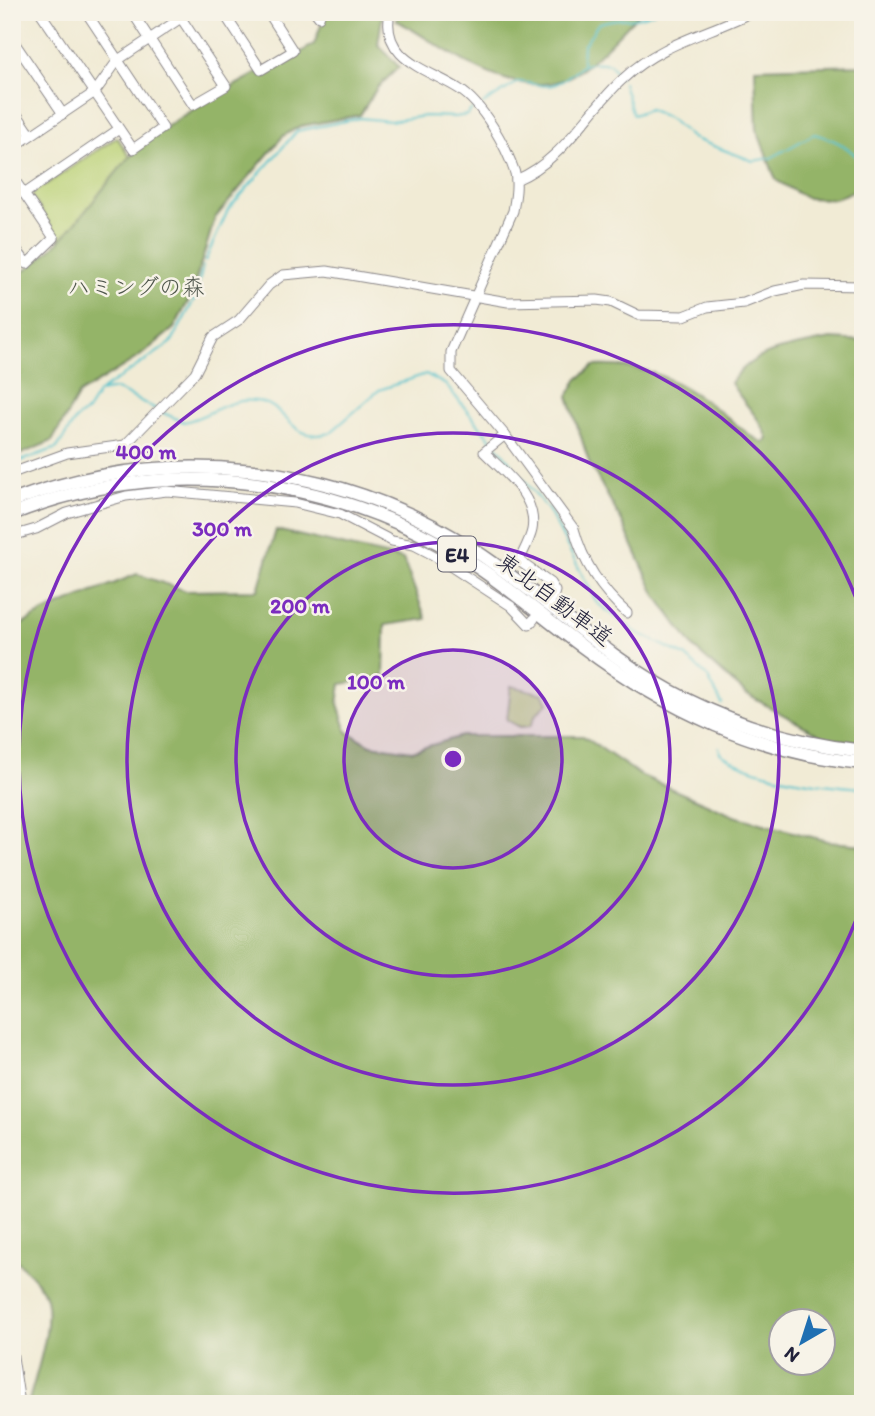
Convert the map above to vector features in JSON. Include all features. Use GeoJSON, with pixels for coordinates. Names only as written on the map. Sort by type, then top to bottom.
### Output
{"type":"FeatureCollection","features":[{"type":"Feature","properties":{"kind":"highway","name":"東北自動車道"},"geometry":{"type":"LineString","coordinates":[[12,501],[90,478],[166,468],[238,468],[320,482],[380,502],[451,536],[524,586],[615,656],[690,701],[782,737],[863,751]]}},
{"type":"Feature","properties":{"kind":"highway","name":"東北自動車道"},"geometry":{"type":"LineString","coordinates":[[12,514],[101,488],[175,480],[253,483],[337,500],[395,521],[454,553],[506,587],[613,669],[688,714],[762,744],[817,757],[863,763]]}},
{"type":"Feature","properties":{"kind":"street"},"geometry":{"type":"LineString","coordinates":[[40,12],[133,149],[163,128],[86,12]]}},
{"type":"Feature","properties":{"kind":"street"},"geometry":{"type":"LineString","coordinates":[[12,148],[94,92],[118,60],[150,39],[183,14],[226,86],[193,105],[150,39],[132,12]]}},
{"type":"Feature","properties":{"kind":"street"},"geometry":{"type":"LineString","coordinates":[[223,12],[261,70],[293,51],[268,12]]}},
{"type":"Feature","properties":{"kind":"street"},"geometry":{"type":"LineString","coordinates":[[315,12],[319,17],[321,12]]}},
{"type":"Feature","properties":{"kind":"street"},"geometry":{"type":"LineString","coordinates":[[390,12],[390,34],[402,58],[459,89],[472,101],[506,154],[516,180],[513,211],[451,352],[451,372],[574,529],[578,545],[606,595],[627,613]]}},
{"type":"Feature","properties":{"kind":"street"},"geometry":{"type":"LineString","coordinates":[[516,180],[548,163],[624,77],[674,43],[752,12]]}},
{"type":"Feature","properties":{"kind":"street"},"geometry":{"type":"LineString","coordinates":[[12,39],[62,114]]}},
{"type":"Feature","properties":{"kind":"street"},"geometry":{"type":"LineString","coordinates":[[12,107],[31,135]]}},
{"type":"Feature","properties":{"kind":"street"},"geometry":{"type":"LineString","coordinates":[[24,194],[119,129]]}},
{"type":"Feature","properties":{"kind":"street"},"geometry":{"type":"LineString","coordinates":[[12,176],[54,238],[27,264],[12,243]]}},
{"type":"Feature","properties":{"kind":"street"},"geometry":{"type":"LineString","coordinates":[[12,472],[66,453],[125,445],[166,406],[195,373],[212,337],[239,320],[269,285],[283,275],[327,271],[508,302],[597,300],[611,302],[638,316],[659,317],[684,316],[707,307],[744,303],[775,291],[804,285],[863,286]]}},
{"type":"Feature","properties":{"kind":"street"},"geometry":{"type":"LineString","coordinates":[[502,437],[484,453],[515,484],[530,505],[532,530],[519,561],[550,583],[555,591],[552,598]]}},
{"type":"Feature","properties":{"kind":"street"},"geometry":{"type":"LineString","coordinates":[[12,536],[36,529],[67,513],[126,496],[167,491],[295,503],[340,514],[392,541],[414,545],[511,606],[529,625],[534,619]]}},
{"type":"Feature","properties":{"kind":"street"},"geometry":{"type":"LineString","coordinates":[[12,1350],[20,1404]]}},
{"type":"Feature","properties":{"kind":"green space","name":"ハミングの森"},"geometry":{"type":"Polygon","coordinates":[[[326,12],[383,12],[378,44],[399,67],[377,88],[360,115],[301,126],[283,136],[215,218],[191,296],[174,328],[140,356],[79,394],[52,441],[12,458],[12,278],[46,254],[75,224],[128,159],[156,135],[208,100],[259,72],[262,76],[314,44],[326,12]]]}},
{"type":"Feature","properties":{"kind":"green space"},"geometry":{"type":"Polygon","coordinates":[[[399,12],[640,12],[582,69],[559,81],[535,84],[510,81],[461,60],[396,20],[399,12]]]}},
{"type":"Feature","properties":{"kind":"green space"},"geometry":{"type":"Polygon","coordinates":[[[863,65],[863,187],[834,199],[806,198],[776,180],[757,130],[755,68],[863,65]]]}},
{"type":"Feature","properties":{"kind":"green space"},"geometry":{"type":"Polygon","coordinates":[[[117,137],[130,157],[73,228],[60,239],[32,197],[33,193],[117,137]]]}},
{"type":"Feature","properties":{"kind":"green space"},"geometry":{"type":"Polygon","coordinates":[[[831,339],[863,341],[863,742],[827,739],[746,694],[694,648],[655,594],[622,522],[589,462],[568,396],[577,380],[594,366],[644,370],[686,388],[764,443],[768,439],[765,431],[731,383],[740,371],[763,356],[789,347],[831,339]]]}},
{"type":"Feature","properties":{"kind":"green space"},"geometry":{"type":"Polygon","coordinates":[[[276,530],[403,559],[426,619],[385,625],[384,677],[341,684],[338,704],[347,732],[371,745],[412,751],[462,736],[583,736],[640,775],[734,816],[831,842],[863,845],[863,1404],[28,1404],[44,1346],[48,1314],[42,1289],[12,1256],[12,630],[44,612],[137,574],[186,591],[258,590],[276,530]]]}},
{"type":"Feature","properties":{"kind":"green space"},"geometry":{"type":"Polygon","coordinates":[[[511,686],[544,694],[548,703],[536,714],[531,726],[520,727],[507,720],[511,686]]]}},
{"type":"Feature","properties":{"kind":"waterway"},"geometry":{"type":"LineString","coordinates":[[582,64],[583,46],[598,24],[654,12]]}},
{"type":"Feature","properties":{"kind":"waterway"},"geometry":{"type":"LineString","coordinates":[[483,104],[518,82],[542,86],[556,84],[591,63],[610,64],[620,78]]}},
{"type":"Feature","properties":{"kind":"waterway"},"geometry":{"type":"LineString","coordinates":[[623,83],[633,115],[649,109],[670,119],[692,138],[753,161],[771,158],[814,134],[841,144],[863,164]]}},
{"type":"Feature","properties":{"kind":"waterway"},"geometry":{"type":"LineString","coordinates":[[205,261],[228,210],[297,131],[360,118],[390,121],[425,116],[455,117],[467,115],[472,109]]}},
{"type":"Feature","properties":{"kind":"waterway"},"geometry":{"type":"LineString","coordinates":[[12,464],[57,448],[76,419],[87,411],[99,392],[171,343],[195,298],[203,266]]}},
{"type":"Feature","properties":{"kind":"waterway"},"geometry":{"type":"LineString","coordinates":[[161,412],[184,422],[237,402],[256,401],[276,409],[297,429],[306,433],[330,433],[379,390],[426,374],[446,385],[493,442]]}},
{"type":"Feature","properties":{"kind":"waterway"},"geometry":{"type":"LineString","coordinates":[[99,392],[116,389],[156,409]]}},
{"type":"Feature","properties":{"kind":"waterway"},"geometry":{"type":"LineString","coordinates":[[497,446],[549,511],[597,603],[636,632],[685,656],[707,676],[722,704]]}},
{"type":"Feature","properties":{"kind":"waterway"},"geometry":{"type":"LineString","coordinates":[[719,747],[720,753],[734,761],[769,774],[828,785],[863,788]]}}]}
